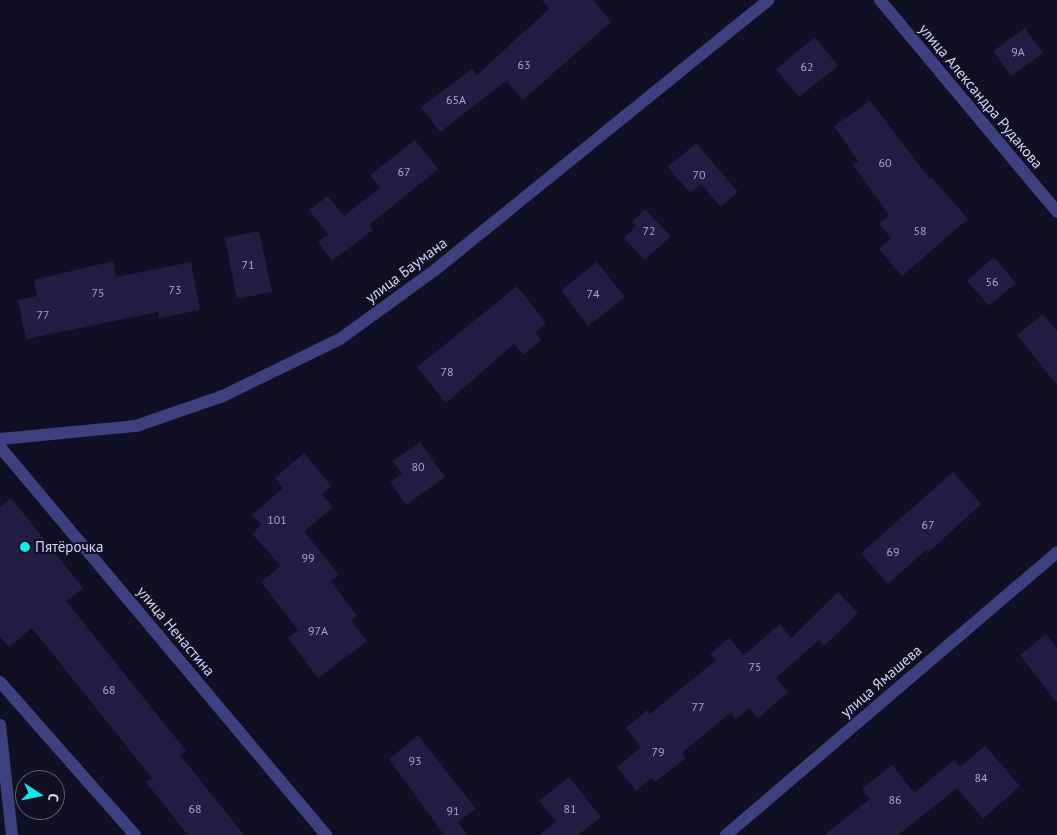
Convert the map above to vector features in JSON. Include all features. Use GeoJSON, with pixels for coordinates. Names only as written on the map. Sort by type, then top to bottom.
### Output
{"type":"FeatureCollection","features":[{"type":"Feature","properties":{"kind":"street","name":"улица Баумана"},"geometry":{"type":"LineString","coordinates":[[0,439],[136,426],[223,396],[340,339],[435,270],[768,0]]}},
{"type":"Feature","properties":{"kind":"street","name":"улица Александра Рудакова"},"geometry":{"type":"LineString","coordinates":[[880,0],[1057,212]]}},
{"type":"Feature","properties":{"kind":"street","name":"улица Ненастина"},"geometry":{"type":"LineString","coordinates":[[0,447],[326,835]]}},
{"type":"Feature","properties":{"kind":"street","name":"улица Ямашева"},"geometry":{"type":"LineString","coordinates":[[726,835],[1057,552]]}},
{"type":"Feature","properties":{"kind":"street"},"geometry":{"type":"LineString","coordinates":[[0,682],[135,835]]}},
{"type":"Feature","properties":{"kind":"street"},"geometry":{"type":"LineString","coordinates":[[0,725],[12,835]]}},
{"type":"Feature","properties":{"kind":"building"},"geometry":{"type":"Polygon","coordinates":[[[542,0],[593,0],[611,22],[523,100],[506,81],[440,132],[421,107],[472,69],[477,75],[549,9],[542,0]]]}},
{"type":"Feature","properties":{"kind":"building"},"geometry":{"type":"Polygon","coordinates":[[[1025,28],[1043,53],[1011,76],[993,51],[1025,28]]]}},
{"type":"Feature","properties":{"kind":"building"},"geometry":{"type":"Polygon","coordinates":[[[815,37],[838,66],[799,97],[776,69],[815,37]]]}},
{"type":"Feature","properties":{"kind":"building"},"geometry":{"type":"Polygon","coordinates":[[[870,101],[930,179],[932,178],[968,219],[902,276],[879,249],[891,238],[879,224],[889,215],[853,165],[858,161],[834,126],[870,101]]]}},
{"type":"Feature","properties":{"kind":"building"},"geometry":{"type":"Polygon","coordinates":[[[415,140],[438,169],[369,225],[373,230],[332,261],[318,242],[328,234],[309,210],[328,196],[344,216],[380,188],[370,175],[415,140]]]}},
{"type":"Feature","properties":{"kind":"building"},"geometry":{"type":"Polygon","coordinates":[[[696,143],[738,192],[721,207],[701,184],[690,193],[668,167],[696,143]]]}},
{"type":"Feature","properties":{"kind":"building"},"geometry":{"type":"Polygon","coordinates":[[[645,209],[671,236],[645,260],[624,238],[636,226],[632,222],[645,209]]]}},
{"type":"Feature","properties":{"kind":"building"},"geometry":{"type":"Polygon","coordinates":[[[259,231],[272,292],[237,299],[225,238],[259,231]]]}},
{"type":"Feature","properties":{"kind":"building"},"geometry":{"type":"Polygon","coordinates":[[[994,257],[1016,283],[989,306],[967,281],[994,257]]]}},
{"type":"Feature","properties":{"kind":"building"},"geometry":{"type":"Polygon","coordinates":[[[113,261],[116,277],[191,262],[200,310],[159,318],[158,312],[26,339],[18,300],[37,296],[34,280],[113,261]]]}},
{"type":"Feature","properties":{"kind":"building"},"geometry":{"type":"Polygon","coordinates":[[[597,262],[625,297],[588,326],[561,290],[597,262]]]}},
{"type":"Feature","properties":{"kind":"building"},"geometry":{"type":"Polygon","coordinates":[[[517,286],[546,323],[535,332],[541,340],[523,355],[514,344],[446,403],[417,367],[517,286]]]}},
{"type":"Feature","properties":{"kind":"building"},"geometry":{"type":"Polygon","coordinates":[[[1043,314],[1057,331],[1057,385],[1017,335],[1043,314]]]}},
{"type":"Feature","properties":{"kind":"building"},"geometry":{"type":"Polygon","coordinates":[[[420,442],[445,477],[406,505],[390,482],[402,474],[393,461],[420,442]]]}},
{"type":"Feature","properties":{"kind":"building"},"geometry":{"type":"Polygon","coordinates":[[[304,453],[331,486],[322,494],[333,507],[304,531],[339,575],[331,581],[357,616],[351,621],[367,641],[318,678],[288,638],[298,630],[261,582],[281,566],[252,534],[261,525],[252,515],[283,488],[275,478],[304,453]]]}},
{"type":"Feature","properties":{"kind":"building"},"geometry":{"type":"Polygon","coordinates":[[[953,472],[981,504],[929,552],[927,549],[888,584],[861,553],[953,472]]]}},
{"type":"Feature","properties":{"kind":"building"},"geometry":{"type":"Polygon","coordinates":[[[11,498],[83,588],[66,601],[186,751],[180,755],[244,835],[188,835],[146,782],[152,778],[32,628],[9,647],[0,636],[0,507],[11,498]]]}},
{"type":"Feature","properties":{"kind":"building"},"geometry":{"type":"Polygon","coordinates":[[[838,592],[858,613],[824,646],[819,640],[776,678],[788,692],[758,718],[749,708],[736,719],[730,713],[682,753],[686,758],[655,782],[651,778],[636,791],[617,767],[641,747],[626,728],[647,710],[650,714],[716,660],[710,654],[729,638],[744,655],[780,624],[791,638],[838,592]]]}},
{"type":"Feature","properties":{"kind":"building"},"geometry":{"type":"Polygon","coordinates":[[[1046,634],[1057,648],[1057,703],[1020,655],[1046,634]]]}},
{"type":"Feature","properties":{"kind":"building"},"geometry":{"type":"Polygon","coordinates":[[[418,735],[476,809],[458,822],[467,835],[444,835],[389,759],[418,735]]]}},
{"type":"Feature","properties":{"kind":"building"},"geometry":{"type":"Polygon","coordinates":[[[985,746],[1020,786],[983,819],[957,788],[898,835],[824,835],[870,799],[862,789],[892,765],[914,793],[954,760],[960,767],[985,746]]]}},
{"type":"Feature","properties":{"kind":"building"},"geometry":{"type":"Polygon","coordinates":[[[569,777],[601,817],[578,835],[539,835],[556,822],[539,801],[569,777]]]}},
{"type":"Feature","properties":{"kind":"place","name":"Пятёрочка"},"geometry":{"type":"Point","coordinates":[25,547]}}]}
